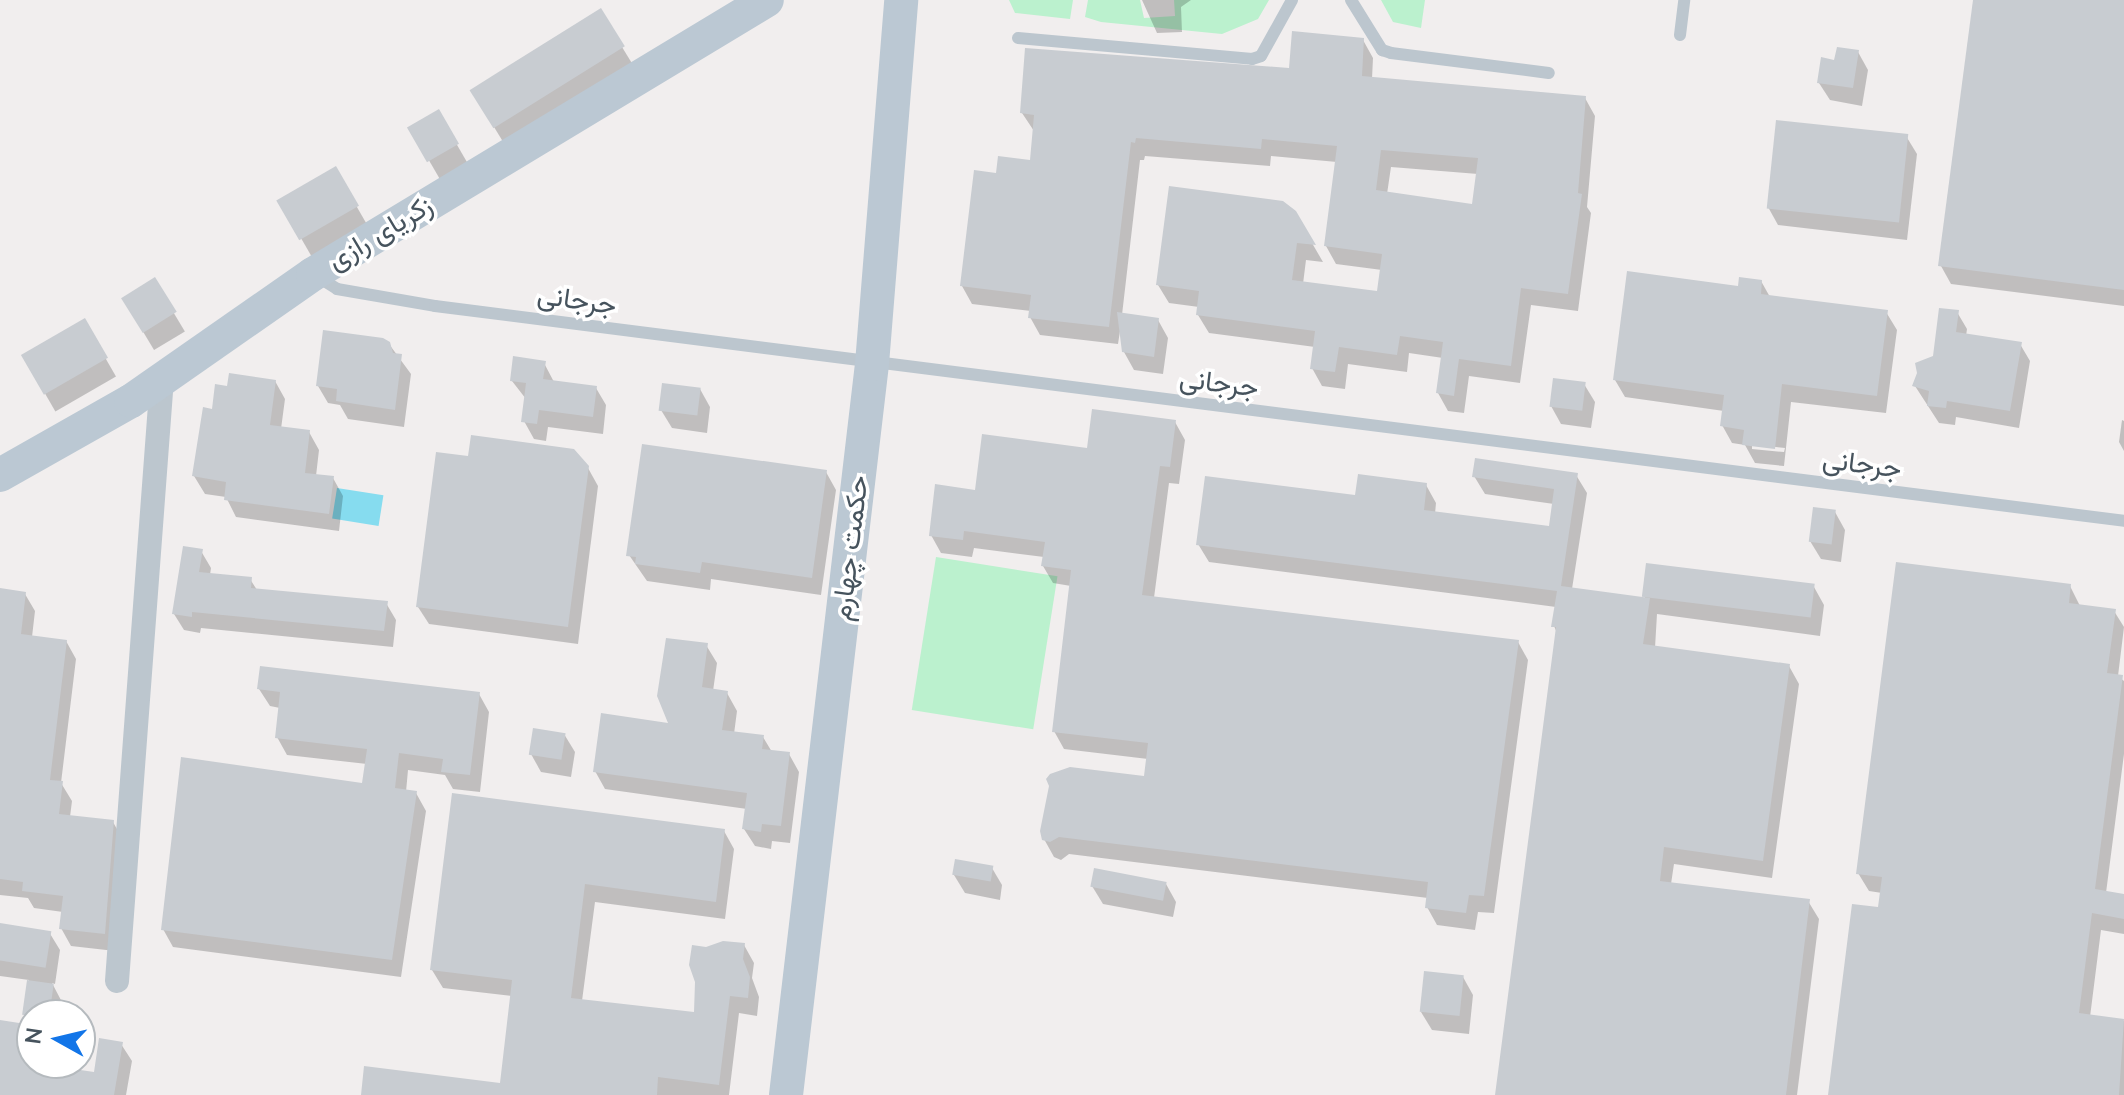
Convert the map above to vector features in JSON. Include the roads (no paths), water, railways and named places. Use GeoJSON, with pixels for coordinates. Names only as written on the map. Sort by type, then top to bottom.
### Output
{"type":"FeatureCollection","features":[{"type":"Feature","properties":{"kind":"street","name":"زکریای رازی"},"geometry":{"type":"LineString","coordinates":[[0,475],[162,379],[313,274],[767,0]]}},
{"type":"Feature","properties":{"kind":"street","name":"حکمت چهارم"},"geometry":{"type":"LineString","coordinates":[[786,1095],[872,364],[901,0]]}},
{"type":"Feature","properties":{"kind":"street"},"geometry":{"type":"LineString","coordinates":[[117,981],[162,379]]}},
{"type":"Feature","properties":{"kind":"lane"},"geometry":{"type":"LineString","coordinates":[[1018,38],[1252,59],[1261,56],[1292,0]]}},
{"type":"Feature","properties":{"kind":"lane"},"geometry":{"type":"LineString","coordinates":[[1351,0],[1382,50],[1549,73]]}},
{"type":"Feature","properties":{"kind":"lane"},"geometry":{"type":"LineString","coordinates":[[1680,35],[1684,0]]}},
{"type":"Feature","properties":{"kind":"lane","name":"جرجانی"},"geometry":{"type":"LineString","coordinates":[[313,274],[337,289],[435,306],[2124,521]]}},
{"type":"Feature","properties":{"kind":"water"},"geometry":{"type":"Polygon","coordinates":[[[337,488],[383,495],[379,526],[332,519],[337,488]]]}}]}
